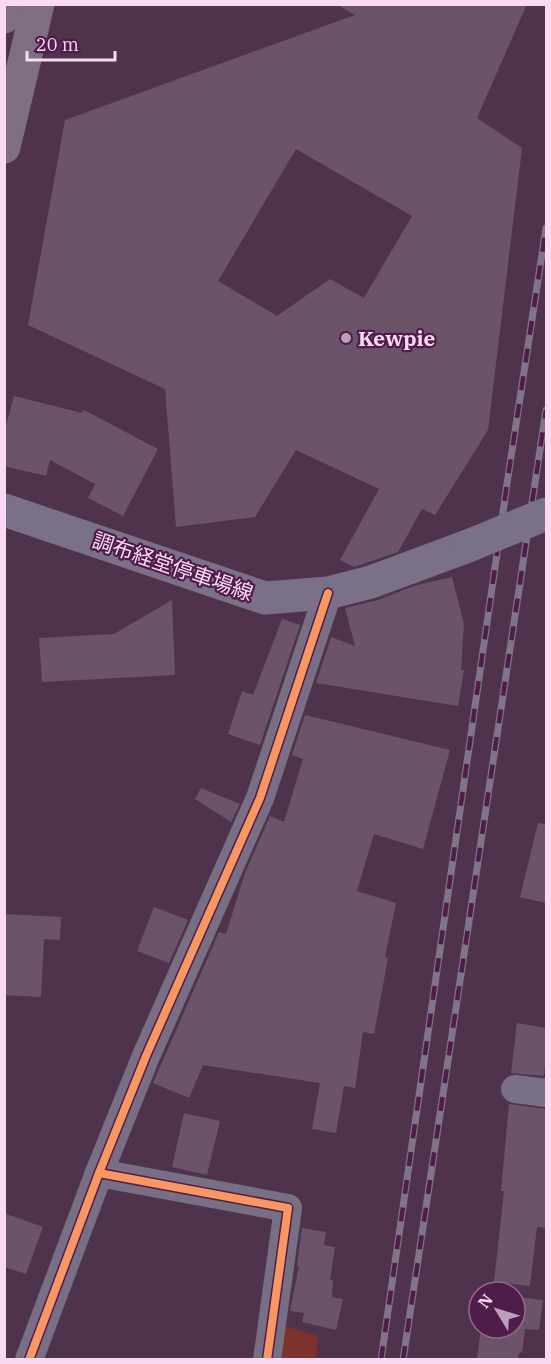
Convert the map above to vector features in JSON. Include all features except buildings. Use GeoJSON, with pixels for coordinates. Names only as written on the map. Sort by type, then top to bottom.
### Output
{"type":"FeatureCollection","features":[{"type":"Feature","properties":{"kind":"highway"},"geometry":{"type":"LineString","coordinates":[[4,17],[7,4]]}},
{"type":"Feature","properties":{"kind":"highway"},"geometry":{"type":"LineString","coordinates":[[4,147],[38,4]]}},
{"type":"Feature","properties":{"kind":"main road","name":"調布経堂停車場線"},"geometry":{"type":"LineString","coordinates":[[4,510],[265,598],[328,593],[372,582],[546,514]]}},
{"type":"Feature","properties":{"kind":"street"},"geometry":{"type":"LineString","coordinates":[[29,1359],[146,1056],[260,798],[328,593]]}},
{"type":"Feature","properties":{"kind":"street"},"geometry":{"type":"LineString","coordinates":[[515,1089],[546,1093]]}},
{"type":"Feature","properties":{"kind":"street"},"geometry":{"type":"LineString","coordinates":[[99,1173],[288,1208],[267,1359]]}},
{"type":"Feature","properties":{"kind":"shaded area"},"geometry":{"type":"Polygon","coordinates":[[[281,1325],[318,1336],[316,1359],[276,1360],[281,1325]]]}},
{"type":"Feature","properties":{"kind":"railway"},"geometry":{"type":"LineString","coordinates":[[381,1360],[546,228]]}},
{"type":"Feature","properties":{"kind":"railway"},"geometry":{"type":"LineString","coordinates":[[403,1360],[546,410]]}},
{"type":"Feature","properties":{"kind":"cycle path"},"geometry":{"type":"LineString","coordinates":[[29,1360],[99,1173],[146,1056],[260,798],[328,593]]}},
{"type":"Feature","properties":{"kind":"cycle path"},"geometry":{"type":"LineString","coordinates":[[99,1173],[288,1208],[267,1360]]}},
{"type":"Feature","properties":{"kind":"place","name":"Kewpie"},"geometry":{"type":"Point","coordinates":[346,338]}}]}
